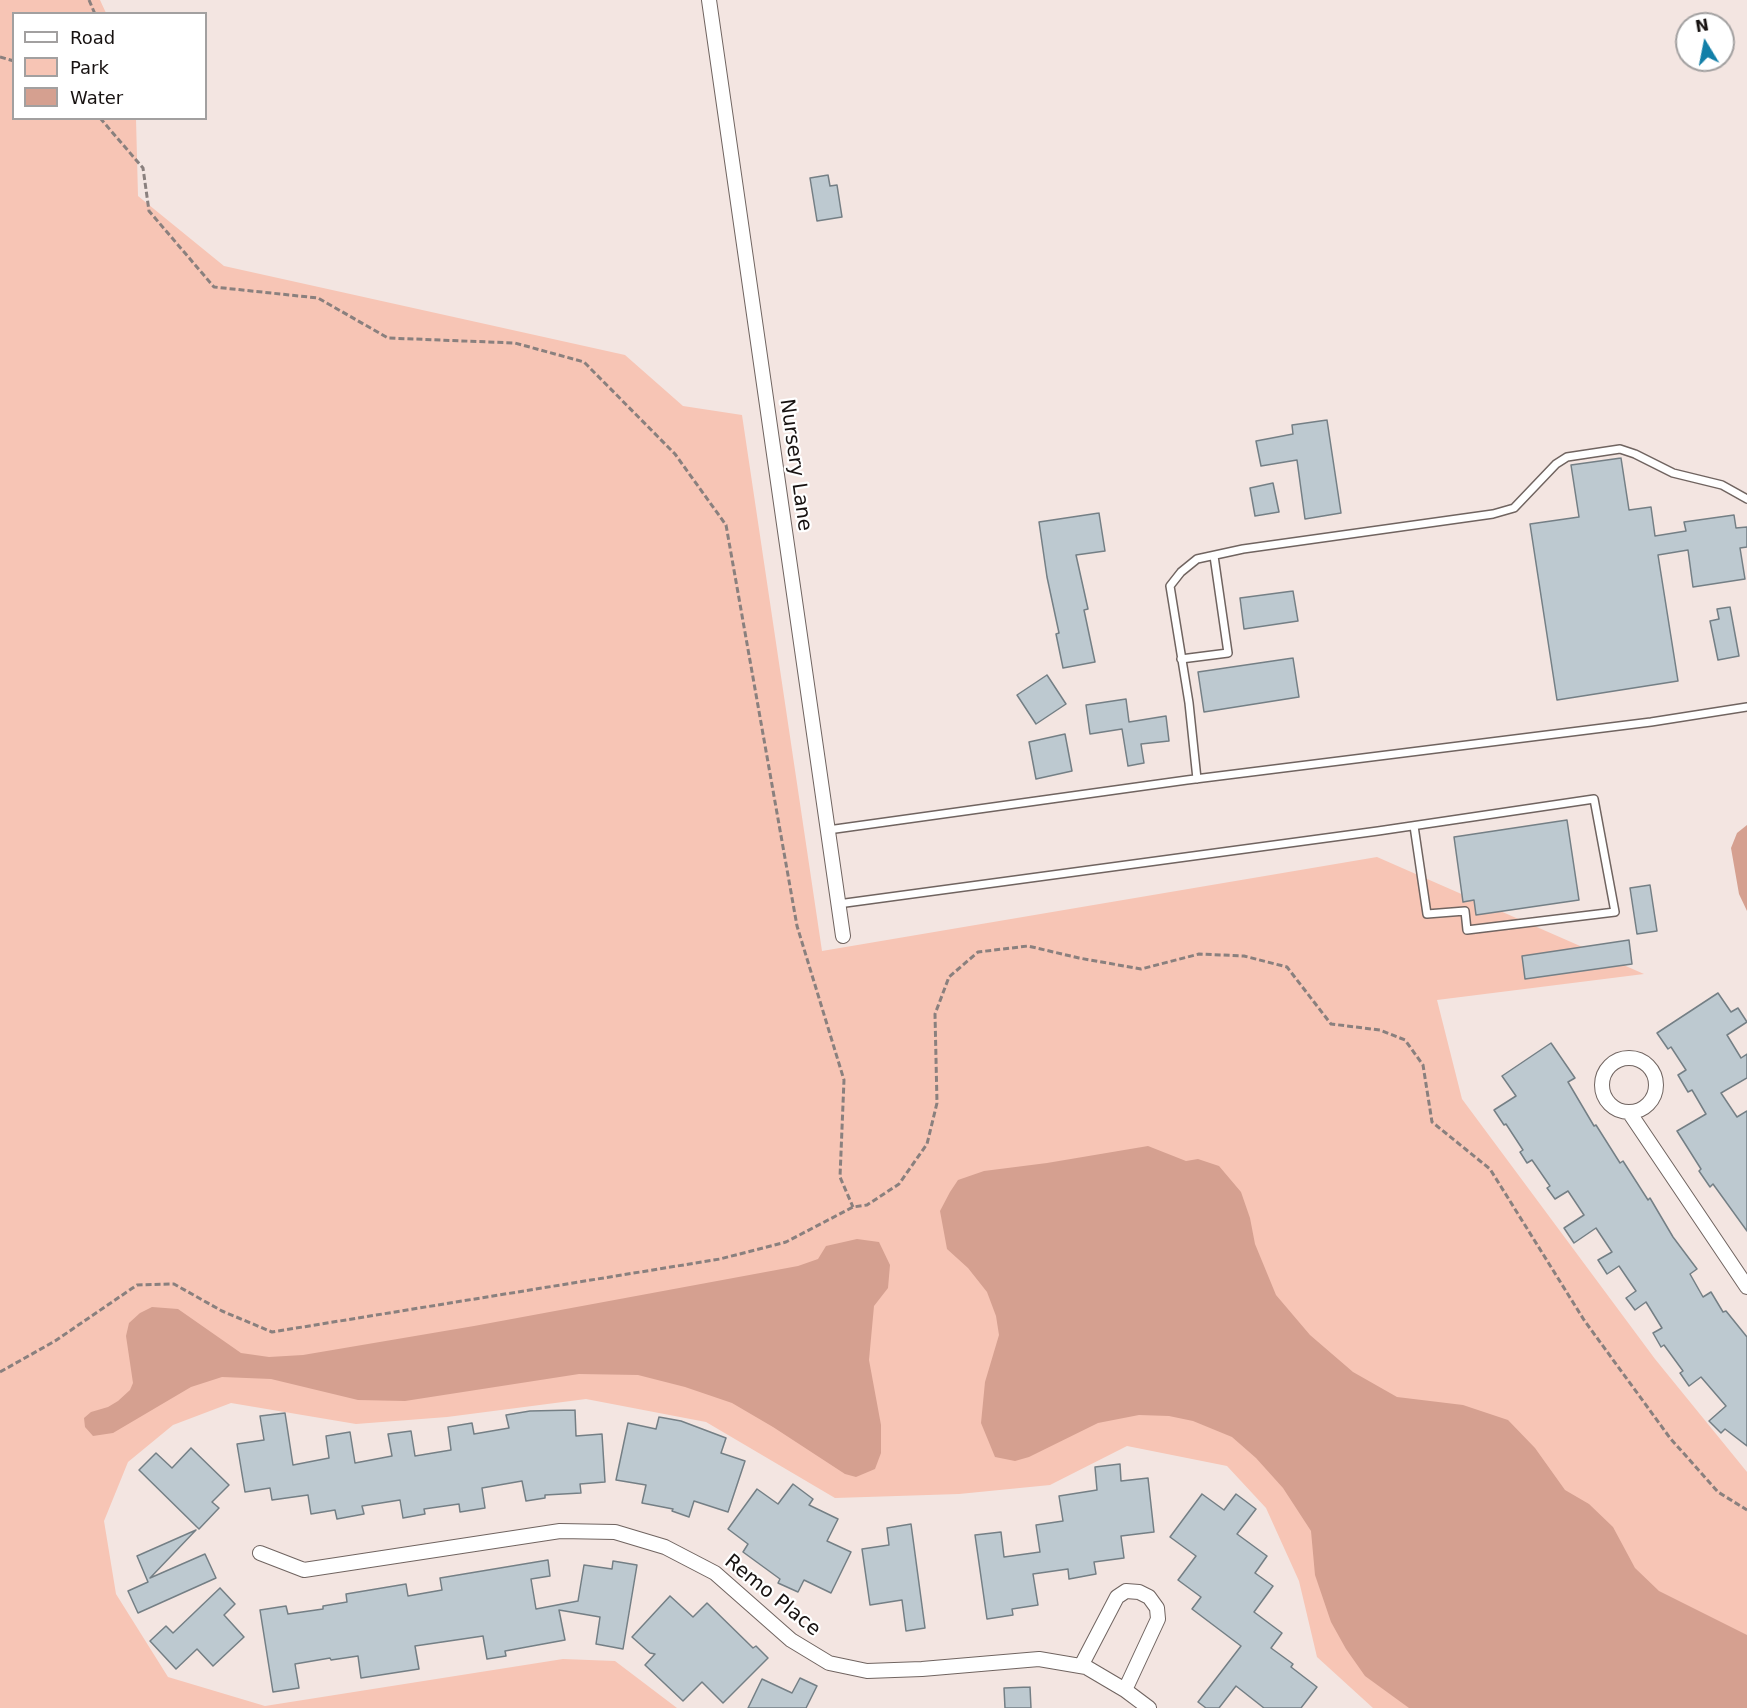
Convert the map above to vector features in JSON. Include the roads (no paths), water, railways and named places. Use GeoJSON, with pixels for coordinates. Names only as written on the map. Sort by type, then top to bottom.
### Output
{"type":"FeatureCollection","features":[{"type":"Feature","properties":{"kind":"street","name":"Nursery Lane"},"geometry":{"type":"LineString","coordinates":[[709,0],[843,936]]}},
{"type":"Feature","properties":{"kind":"street"},"geometry":{"type":"LineString","coordinates":[[1629,1112],[1747,1287]]}},
{"type":"Feature","properties":{"kind":"street","name":"Remo Place"},"geometry":{"type":"LineString","coordinates":[[260,1553],[304,1570],[560,1531],[615,1532],[665,1547],[715,1573],[791,1640],[829,1663],[867,1671],[922,1669],[1039,1659],[1081,1666],[1125,1690],[1149,1708]]}},
{"type":"Feature","properties":{"kind":"street"},"geometry":{"type":"LineString","coordinates":[[1081,1666],[1116,1597],[1125,1591],[1139,1592],[1149,1597],[1157,1608],[1158,1619],[1125,1690]]}},
{"type":"Feature","properties":{"kind":"lane"},"geometry":{"type":"LineString","coordinates":[[1197,779],[1189,703],[1170,586],[1181,572],[1197,559],[1243,549],[1493,514],[1514,508],[1556,464],[1567,457],[1620,449],[1673,473],[1722,485],[1747,499]]}},
{"type":"Feature","properties":{"kind":"lane"},"geometry":{"type":"LineString","coordinates":[[1181,659],[1228,653],[1214,556]]}},
{"type":"Feature","properties":{"kind":"lane"},"geometry":{"type":"LineString","coordinates":[[828,830],[1747,707]]}},
{"type":"Feature","properties":{"kind":"lane"},"geometry":{"type":"LineString","coordinates":[[838,904],[1414,826],[1594,799],[1615,912],[1467,930],[1465,911],[1427,914],[1414,826]]}},
{"type":"Feature","properties":{"kind":"water"},"geometry":{"type":"Polygon","coordinates":[[[1747,825],[1747,911],[1739,894],[1731,848],[1737,833],[1747,825]]]}},
{"type":"Feature","properties":{"kind":"water"},"geometry":{"type":"Polygon","coordinates":[[[1148,1146],[1186,1161],[1198,1159],[1219,1166],[1241,1192],[1250,1218],[1255,1244],[1276,1295],[1310,1335],[1353,1372],[1397,1397],[1463,1405],[1508,1420],[1535,1448],[1565,1490],[1589,1504],[1613,1527],[1635,1568],[1659,1591],[1747,1635],[1747,1708],[1409,1708],[1365,1676],[1346,1649],[1331,1622],[1315,1575],[1311,1531],[1283,1488],[1256,1458],[1232,1437],[1193,1421],[1169,1416],[1139,1415],[1098,1423],[1029,1457],[1015,1461],[995,1457],[981,1423],[985,1382],[999,1335],[996,1316],[987,1292],[968,1268],[947,1249],[940,1211],[958,1180],[984,1171],[1148,1146]]]}},
{"type":"Feature","properties":{"kind":"water"},"geometry":{"type":"Polygon","coordinates":[[[857,1239],[879,1242],[890,1265],[888,1288],[874,1306],[869,1360],[881,1425],[881,1453],[875,1469],[856,1477],[845,1474],[732,1403],[685,1387],[638,1375],[579,1374],[405,1401],[358,1400],[271,1379],[222,1377],[191,1387],[113,1433],[93,1436],[85,1427],[84,1418],[91,1412],[108,1407],[130,1390],[133,1383],[126,1336],[129,1323],[140,1313],[152,1307],[178,1309],[241,1353],[269,1357],[303,1355],[798,1266],[818,1259],[826,1246],[857,1239]]]}}]}
